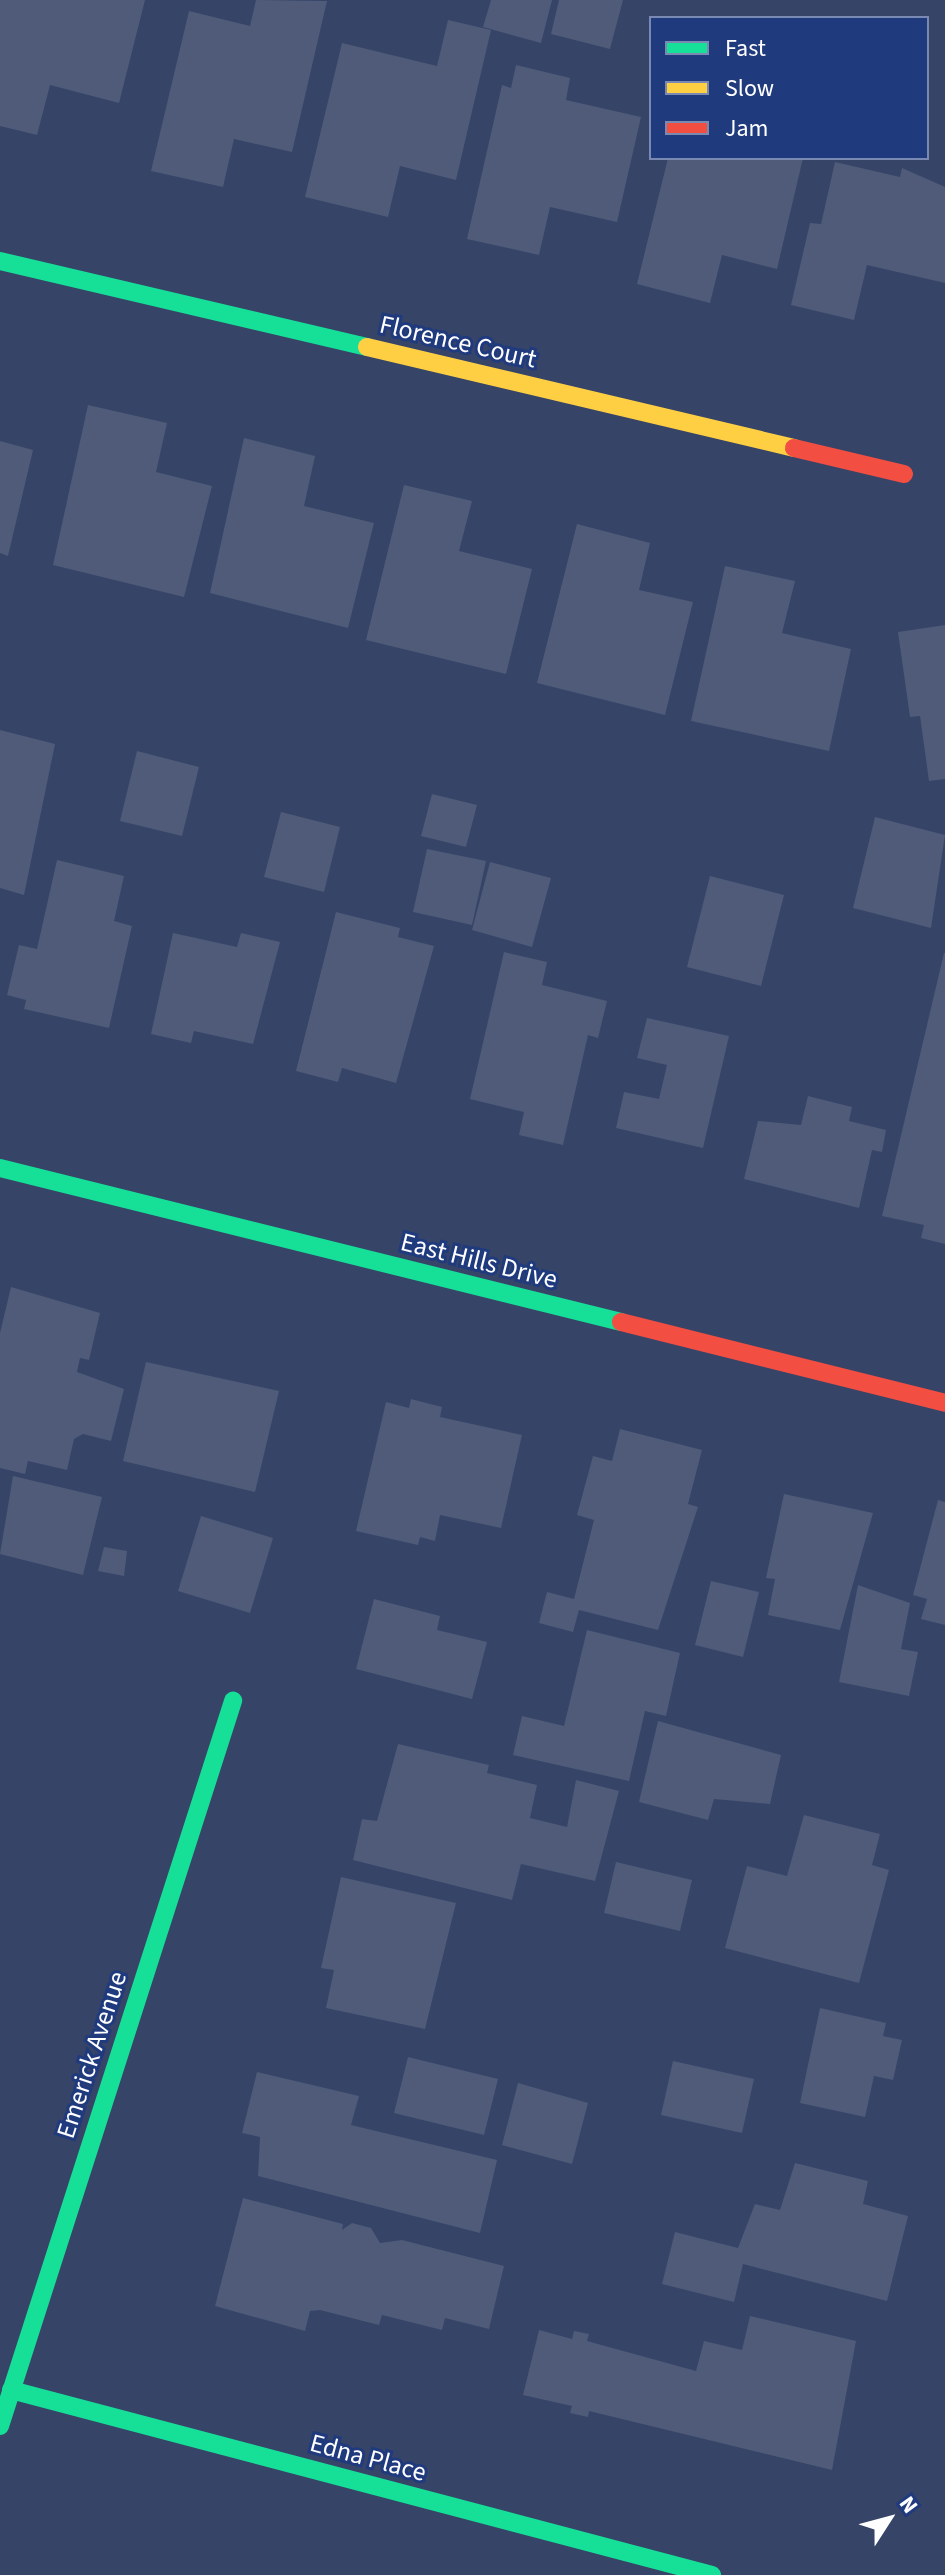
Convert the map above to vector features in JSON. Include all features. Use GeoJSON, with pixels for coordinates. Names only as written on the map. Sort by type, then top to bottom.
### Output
{"type":"FeatureCollection","features":[{"type":"Feature","properties":{"kind":"street","name":"Florence Court"},"geometry":{"type":"LineString","coordinates":[[0,261],[904,474]]}},
{"type":"Feature","properties":{"kind":"street","name":"East Hills Drive"},"geometry":{"type":"LineString","coordinates":[[0,1168],[945,1403]]}},
{"type":"Feature","properties":{"kind":"street","name":"Emerick Avenue"},"geometry":{"type":"LineString","coordinates":[[0,2426],[233,1701]]}},
{"type":"Feature","properties":{"kind":"street","name":"Edna Place"},"geometry":{"type":"LineString","coordinates":[[11,2390],[712,2575]]}},
{"type":"Feature","properties":{"kind":"building"},"geometry":{"type":"Polygon","coordinates":[[[0,0],[145,0],[119,103],[50,85],[37,135],[0,126],[0,0]]]}},
{"type":"Feature","properties":{"kind":"building"},"geometry":{"type":"Polygon","coordinates":[[[256,0],[327,1],[292,152],[234,139],[223,187],[151,171],[189,11],[250,26],[256,0]]]}},
{"type":"Feature","properties":{"kind":"building"},"geometry":{"type":"Polygon","coordinates":[[[491,0],[552,0],[541,43],[483,27],[491,0]]]}},
{"type":"Feature","properties":{"kind":"building"},"geometry":{"type":"Polygon","coordinates":[[[559,0],[623,0],[610,49],[551,34],[559,0]]]}},
{"type":"Feature","properties":{"kind":"building"},"geometry":{"type":"Polygon","coordinates":[[[448,20],[491,30],[456,180],[400,166],[388,217],[305,197],[342,43],[437,66],[448,20]]]}},
{"type":"Feature","properties":{"kind":"building"},"geometry":{"type":"Polygon","coordinates":[[[516,65],[570,78],[566,100],[641,117],[617,222],[550,207],[539,255],[467,239],[502,85],[511,88],[516,65]]]}},
{"type":"Feature","properties":{"kind":"building"},"geometry":{"type":"Polygon","coordinates":[[[668,160],[803,160],[777,269],[722,255],[710,303],[637,284],[668,160]]]}},
{"type":"Feature","properties":{"kind":"building"},"geometry":{"type":"Polygon","coordinates":[[[835,162],[900,177],[902,168],[945,187],[945,283],[867,265],[854,320],[791,305],[810,223],[821,224],[835,162]]]}},
{"type":"Feature","properties":{"kind":"building"},"geometry":{"type":"Polygon","coordinates":[[[88,405],[167,423],[156,472],[212,486],[184,597],[53,565],[88,405]]]}},
{"type":"Feature","properties":{"kind":"building"},"geometry":{"type":"Polygon","coordinates":[[[244,438],[315,456],[304,506],[374,523],[348,628],[210,593],[244,438]]]}},
{"type":"Feature","properties":{"kind":"building"},"geometry":{"type":"Polygon","coordinates":[[[0,441],[33,450],[8,556],[0,553],[0,441]]]}},
{"type":"Feature","properties":{"kind":"building"},"geometry":{"type":"Polygon","coordinates":[[[404,485],[472,501],[459,551],[532,569],[506,674],[366,640],[404,485]]]}},
{"type":"Feature","properties":{"kind":"building"},"geometry":{"type":"Polygon","coordinates":[[[577,524],[650,543],[639,590],[693,602],[665,715],[537,683],[577,524]]]}},
{"type":"Feature","properties":{"kind":"building"},"geometry":{"type":"Polygon","coordinates":[[[725,566],[795,581],[782,633],[851,649],[829,751],[691,721],[725,566]]]}},
{"type":"Feature","properties":{"kind":"building"},"geometry":{"type":"Polygon","coordinates":[[[945,625],[945,779],[929,781],[920,716],[910,717],[898,632],[945,625]]]}},
{"type":"Feature","properties":{"kind":"building"},"geometry":{"type":"Polygon","coordinates":[[[0,730],[55,744],[24,895],[0,888],[0,730]]]}},
{"type":"Feature","properties":{"kind":"building"},"geometry":{"type":"Polygon","coordinates":[[[137,751],[199,767],[182,836],[120,821],[137,751]]]}},
{"type":"Feature","properties":{"kind":"building"},"geometry":{"type":"Polygon","coordinates":[[[432,794],[477,805],[466,847],[421,836],[432,794]]]}},
{"type":"Feature","properties":{"kind":"building"},"geometry":{"type":"Polygon","coordinates":[[[281,812],[340,827],[324,892],[264,877],[281,812]]]}},
{"type":"Feature","properties":{"kind":"building"},"geometry":{"type":"Polygon","coordinates":[[[875,817],[945,835],[931,928],[853,908],[875,817]]]}},
{"type":"Feature","properties":{"kind":"building"},"geometry":{"type":"Polygon","coordinates":[[[427,849],[486,861],[472,925],[413,912],[427,849]]]}},
{"type":"Feature","properties":{"kind":"building"},"geometry":{"type":"Polygon","coordinates":[[[57,860],[124,876],[114,921],[132,926],[109,1028],[24,1009],[26,1000],[7,995],[19,945],[37,949],[57,860]]]}},
{"type":"Feature","properties":{"kind":"building"},"geometry":{"type":"Polygon","coordinates":[[[490,862],[551,878],[532,947],[472,930],[490,862]]]}},
{"type":"Feature","properties":{"kind":"building"},"geometry":{"type":"Polygon","coordinates":[[[710,876],[784,895],[761,986],[687,967],[710,876]]]}},
{"type":"Feature","properties":{"kind":"building"},"geometry":{"type":"Polygon","coordinates":[[[336,912],[400,928],[398,937],[434,946],[396,1083],[342,1068],[338,1082],[296,1071],[336,912]]]}},
{"type":"Feature","properties":{"kind":"building"},"geometry":{"type":"Polygon","coordinates":[[[173,933],[237,947],[241,933],[280,942],[253,1044],[194,1031],[191,1043],[151,1034],[173,933]]]}},
{"type":"Feature","properties":{"kind":"building"},"geometry":{"type":"Polygon","coordinates":[[[504,952],[547,962],[542,985],[607,1001],[598,1038],[588,1035],[563,1145],[519,1135],[524,1112],[470,1099],[504,952]]]}},
{"type":"Feature","properties":{"kind":"building"},"geometry":{"type":"Polygon","coordinates":[[[944,953],[945,1244],[921,1238],[924,1225],[882,1216],[944,953]]]}},
{"type":"Feature","properties":{"kind":"building"},"geometry":{"type":"Polygon","coordinates":[[[647,1018],[729,1036],[703,1148],[616,1128],[624,1092],[659,1099],[667,1065],[637,1058],[647,1018]]]}},
{"type":"Feature","properties":{"kind":"building"},"geometry":{"type":"Polygon","coordinates":[[[808,1096],[852,1107],[849,1121],[886,1130],[882,1152],[872,1150],[859,1208],[744,1179],[758,1121],[801,1125],[808,1096]]]}},
{"type":"Feature","properties":{"kind":"building"},"geometry":{"type":"Polygon","coordinates":[[[11,1287],[100,1313],[89,1360],[80,1358],[77,1372],[124,1389],[111,1441],[83,1434],[74,1439],[67,1470],[28,1461],[25,1474],[0,1468],[0,1333],[11,1287]]]}},
{"type":"Feature","properties":{"kind":"building"},"geometry":{"type":"Polygon","coordinates":[[[146,1362],[279,1391],[255,1492],[123,1461],[146,1362]]]}},
{"type":"Feature","properties":{"kind":"building"},"geometry":{"type":"Polygon","coordinates":[[[411,1399],[442,1407],[440,1417],[522,1435],[501,1528],[440,1515],[435,1541],[420,1537],[418,1545],[356,1531],[386,1402],[409,1408],[411,1399]]]}},
{"type":"Feature","properties":{"kind":"building"},"geometry":{"type":"Polygon","coordinates":[[[620,1429],[702,1450],[688,1504],[698,1507],[658,1630],[579,1610],[573,1632],[539,1623],[547,1592],[574,1599],[594,1520],[577,1515],[593,1456],[612,1461],[620,1429]]]}},
{"type":"Feature","properties":{"kind":"building"},"geometry":{"type":"Polygon","coordinates":[[[13,1476],[102,1497],[83,1575],[0,1554],[13,1476]]]}},
{"type":"Feature","properties":{"kind":"building"},"geometry":{"type":"Polygon","coordinates":[[[784,1494],[873,1513],[840,1630],[768,1615],[775,1579],[766,1578],[784,1494]]]}},
{"type":"Feature","properties":{"kind":"building"},"geometry":{"type":"Polygon","coordinates":[[[938,1500],[945,1502],[945,1625],[921,1619],[927,1599],[913,1595],[938,1500]]]}},
{"type":"Feature","properties":{"kind":"building"},"geometry":{"type":"Polygon","coordinates":[[[201,1516],[273,1538],[250,1613],[178,1591],[201,1516]]]}},
{"type":"Feature","properties":{"kind":"building"},"geometry":{"type":"Polygon","coordinates":[[[104,1547],[127,1551],[124,1576],[98,1571],[104,1547]]]}},
{"type":"Feature","properties":{"kind":"building"},"geometry":{"type":"Polygon","coordinates":[[[711,1581],[759,1592],[743,1657],[695,1645],[711,1581]]]}},
{"type":"Feature","properties":{"kind":"building"},"geometry":{"type":"Polygon","coordinates":[[[858,1585],[910,1603],[901,1649],[918,1652],[909,1696],[839,1682],[858,1585]]]}},
{"type":"Feature","properties":{"kind":"building"},"geometry":{"type":"Polygon","coordinates":[[[374,1599],[440,1616],[437,1630],[487,1642],[472,1699],[356,1669],[374,1599]]]}},
{"type":"Feature","properties":{"kind":"building"},"geometry":{"type":"Polygon","coordinates":[[[587,1630],[680,1653],[666,1716],[645,1711],[629,1781],[513,1755],[522,1716],[564,1726],[587,1630]]]}},
{"type":"Feature","properties":{"kind":"building"},"geometry":{"type":"Polygon","coordinates":[[[658,1721],[781,1755],[770,1804],[714,1799],[708,1820],[639,1802],[658,1721]]]}},
{"type":"Feature","properties":{"kind":"building"},"geometry":{"type":"Polygon","coordinates":[[[398,1744],[489,1765],[487,1773],[537,1785],[530,1818],[567,1827],[576,1780],[619,1791],[595,1881],[521,1864],[512,1900],[353,1860],[362,1819],[377,1821],[398,1744]]]}},
{"type":"Feature","properties":{"kind":"building"},"geometry":{"type":"Polygon","coordinates":[[[804,1815],[880,1834],[872,1865],[889,1870],[859,1983],[725,1948],[747,1866],[787,1876],[804,1815]]]}},
{"type":"Feature","properties":{"kind":"building"},"geometry":{"type":"Polygon","coordinates":[[[616,1862],[692,1880],[680,1931],[604,1913],[616,1862]]]}},
{"type":"Feature","properties":{"kind":"building"},"geometry":{"type":"Polygon","coordinates":[[[341,1877],[456,1903],[425,2029],[326,2008],[334,1970],[321,1968],[341,1877]]]}},
{"type":"Feature","properties":{"kind":"building"},"geometry":{"type":"Polygon","coordinates":[[[820,2008],[886,2023],[883,2036],[902,2040],[893,2080],[874,2076],[865,2117],[800,2103],[820,2008]]]}},
{"type":"Feature","properties":{"kind":"building"},"geometry":{"type":"Polygon","coordinates":[[[408,2057],[498,2079],[484,2135],[394,2113],[408,2057]]]}},
{"type":"Feature","properties":{"kind":"building"},"geometry":{"type":"Polygon","coordinates":[[[673,2061],[754,2079],[742,2133],[661,2115],[673,2061]]]}},
{"type":"Feature","properties":{"kind":"building"},"geometry":{"type":"Polygon","coordinates":[[[257,2072],[359,2096],[351,2125],[497,2160],[480,2233],[258,2176],[260,2137],[242,2133],[257,2072]]]}},
{"type":"Feature","properties":{"kind":"building"},"geometry":{"type":"Polygon","coordinates":[[[518,2083],[588,2103],[572,2164],[502,2145],[518,2083]]]}},
{"type":"Feature","properties":{"kind":"building"},"geometry":{"type":"Polygon","coordinates":[[[795,2163],[868,2181],[863,2204],[908,2216],[887,2301],[743,2264],[734,2302],[662,2284],[675,2232],[738,2248],[755,2204],[780,2210],[795,2163]]]}},
{"type":"Feature","properties":{"kind":"building"},"geometry":{"type":"Polygon","coordinates":[[[243,2198],[343,2224],[342,2230],[352,2223],[371,2228],[380,2243],[402,2240],[504,2266],[489,2329],[445,2318],[442,2330],[382,2315],[379,2325],[320,2310],[310,2311],[305,2331],[215,2306],[243,2198]]]}},
{"type":"Feature","properties":{"kind":"building"},"geometry":{"type":"Polygon","coordinates":[[[750,2316],[856,2341],[832,2470],[589,2411],[588,2417],[570,2413],[572,2406],[523,2395],[539,2330],[572,2339],[574,2331],[589,2334],[587,2341],[696,2371],[704,2341],[742,2350],[750,2316]]]}},
{"type":"Feature","properties":{"kind":"traffic: fast"},"geometry":{"type":"LineString","coordinates":[[0,261],[367,347]]}},
{"type":"Feature","properties":{"kind":"traffic: fast"},"geometry":{"type":"LineString","coordinates":[[0,1168],[621,1322]]}},
{"type":"Feature","properties":{"kind":"traffic: fast"},"geometry":{"type":"LineString","coordinates":[[0,2426],[233,1701]]}},
{"type":"Feature","properties":{"kind":"traffic: fast"},"geometry":{"type":"LineString","coordinates":[[11,2390],[712,2575]]}},
{"type":"Feature","properties":{"kind":"traffic: slow"},"geometry":{"type":"LineString","coordinates":[[367,347],[794,448]]}},
{"type":"Feature","properties":{"kind":"traffic: jam"},"geometry":{"type":"LineString","coordinates":[[794,448],[904,474]]}},
{"type":"Feature","properties":{"kind":"traffic: jam"},"geometry":{"type":"LineString","coordinates":[[621,1322],[945,1403]]}}]}
